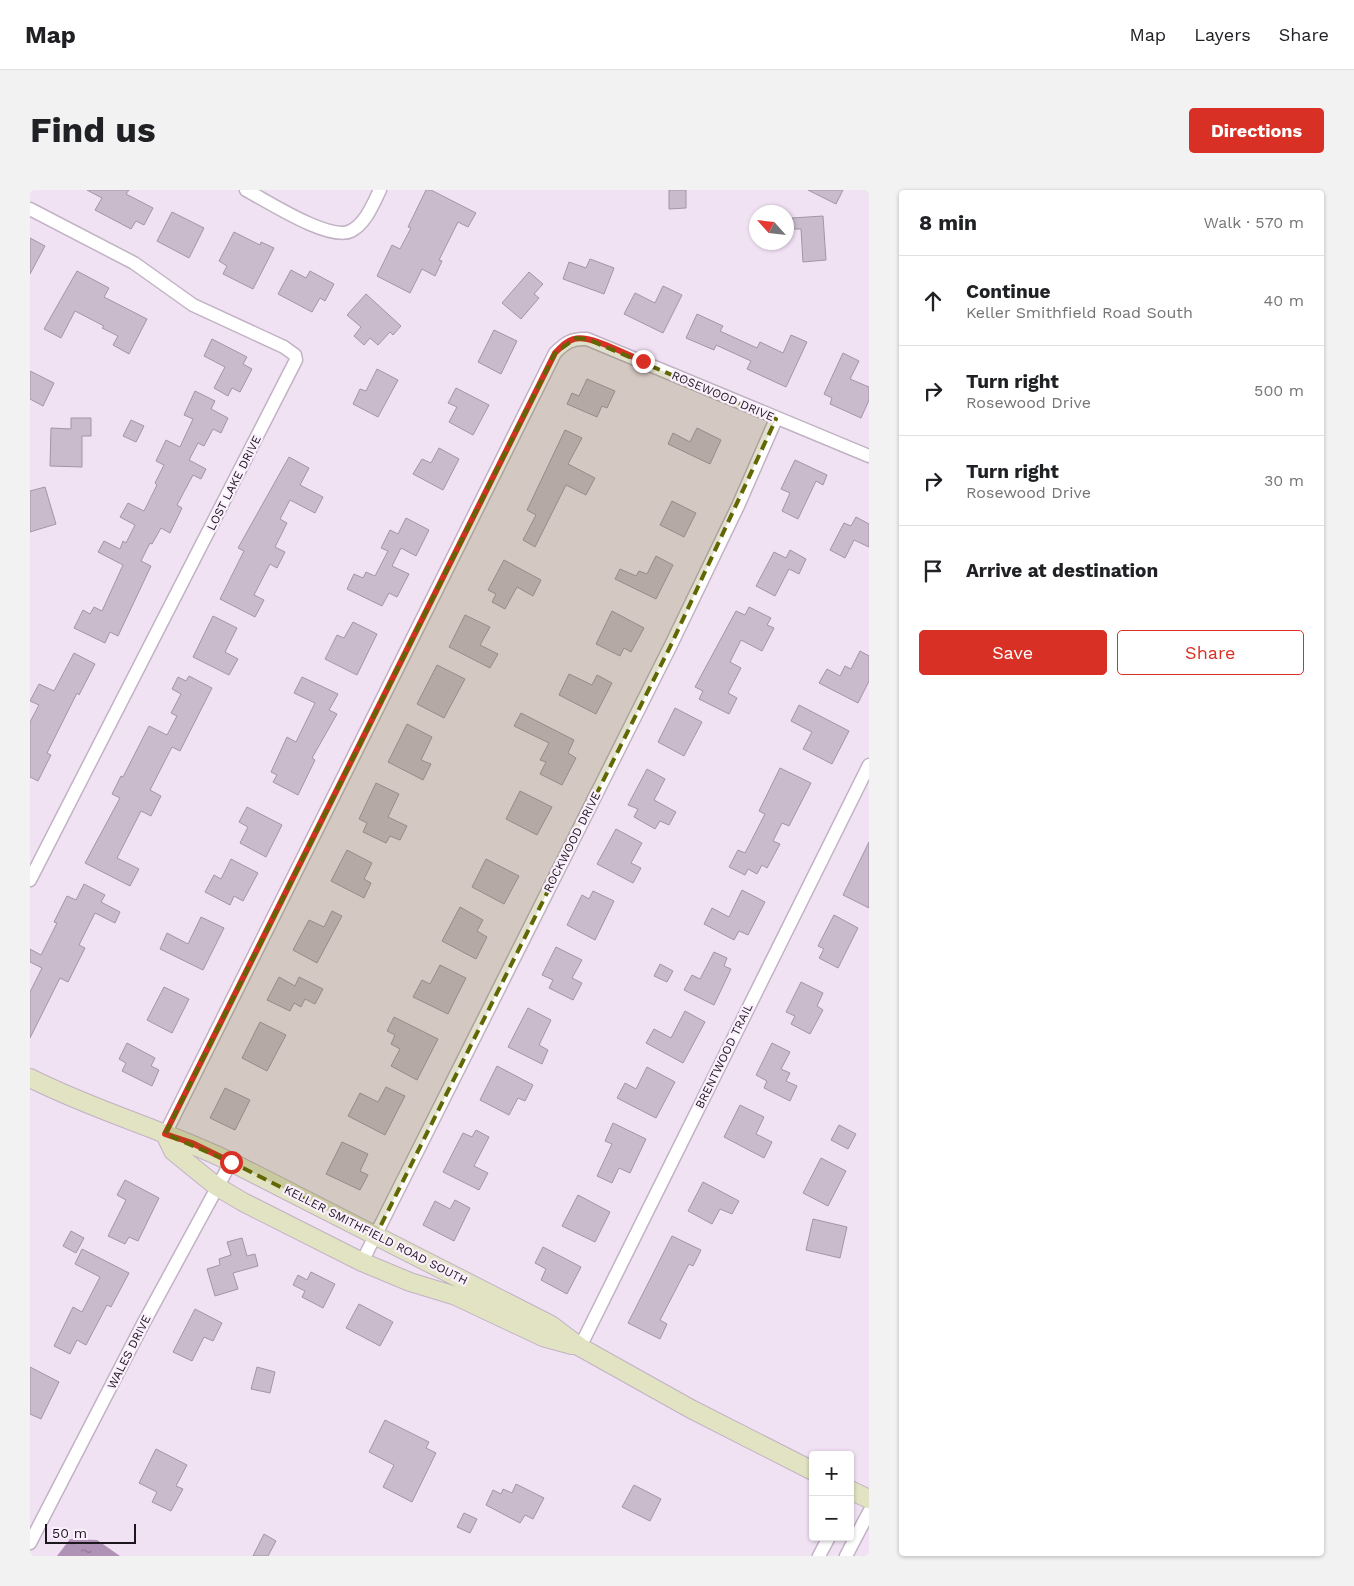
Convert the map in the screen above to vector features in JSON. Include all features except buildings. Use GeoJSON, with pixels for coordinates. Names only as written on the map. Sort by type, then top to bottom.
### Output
{"type":"FeatureCollection","features":[{"type":"Feature","properties":{"kind":"main road","name":"KELLER SMITHFIELD ROAD SOUTH"},"geometry":{"type":"LineString","coordinates":[[30,1078],[62,1094],[192,1143],[231,1162],[552,1325],[580,1347],[691,1409],[809,1469]]}},
{"type":"Feature","properties":{"kind":"main road","name":"KELLER SMITHFIELD ROAD SOUTH"},"geometry":{"type":"LineString","coordinates":[[165,1134],[172,1151],[216,1186],[244,1202],[362,1262],[410,1282],[456,1296],[543,1337],[580,1347]]}},
{"type":"Feature","properties":{"kind":"main road"},"geometry":{"type":"LineString","coordinates":[[854,1493],[869,1499]]}},
{"type":"Feature","properties":{"kind":"street"},"geometry":{"type":"LineString","coordinates":[[246,190],[325,231],[340,233],[350,231],[360,224],[380,190]]}},
{"type":"Feature","properties":{"kind":"street","name":"LOST LAKE DRIVE"},"geometry":{"type":"LineString","coordinates":[[30,209],[134,263],[193,305],[284,347],[295,355],[296,360],[30,880]]}},
{"type":"Feature","properties":{"kind":"street","name":"ROSEWOOD DRIVE"},"geometry":{"type":"LineString","coordinates":[[165,1134],[555,353],[565,343],[576,338],[587,339],[869,456]]}},
{"type":"Feature","properties":{"kind":"street","name":"ROCKWOOD DRIVE"},"geometry":{"type":"LineString","coordinates":[[362,1262],[671,645],[738,506],[776,419]]}},
{"type":"Feature","properties":{"kind":"street","name":"BRENTWOOD TRAIL"},"geometry":{"type":"LineString","coordinates":[[580,1347],[869,765]]}},
{"type":"Feature","properties":{"kind":"street","name":"WALES DRIVE"},"geometry":{"type":"LineString","coordinates":[[30,1543],[216,1186],[231,1162]]}},
{"type":"Feature","properties":{"kind":"street"},"geometry":{"type":"LineString","coordinates":[[846,1556],[869,1512]]}},
{"type":"Feature","properties":{"kind":"street"},"geometry":{"type":"LineString","coordinates":[[819,1556],[827,1541]]}},
{"type":"Feature","properties":{"kind":"highlighted area"},"geometry":{"type":"Polygon","coordinates":[[[576,338],[587,339],[776,419],[671,645],[376,1235],[231,1162],[165,1134],[555,353],[576,338]]]}},
{"type":"Feature","properties":{"kind":"water"},"geometry":{"type":"Polygon","coordinates":[[[70,1539],[97,1540],[120,1556],[57,1556],[70,1539]]]}},
{"type":"Feature","properties":{"kind":"route"},"geometry":{"type":"LineString","coordinates":[[231,1162],[192,1143],[165,1134],[555,353],[565,343],[576,338],[587,339],[643,361]]}}]}
